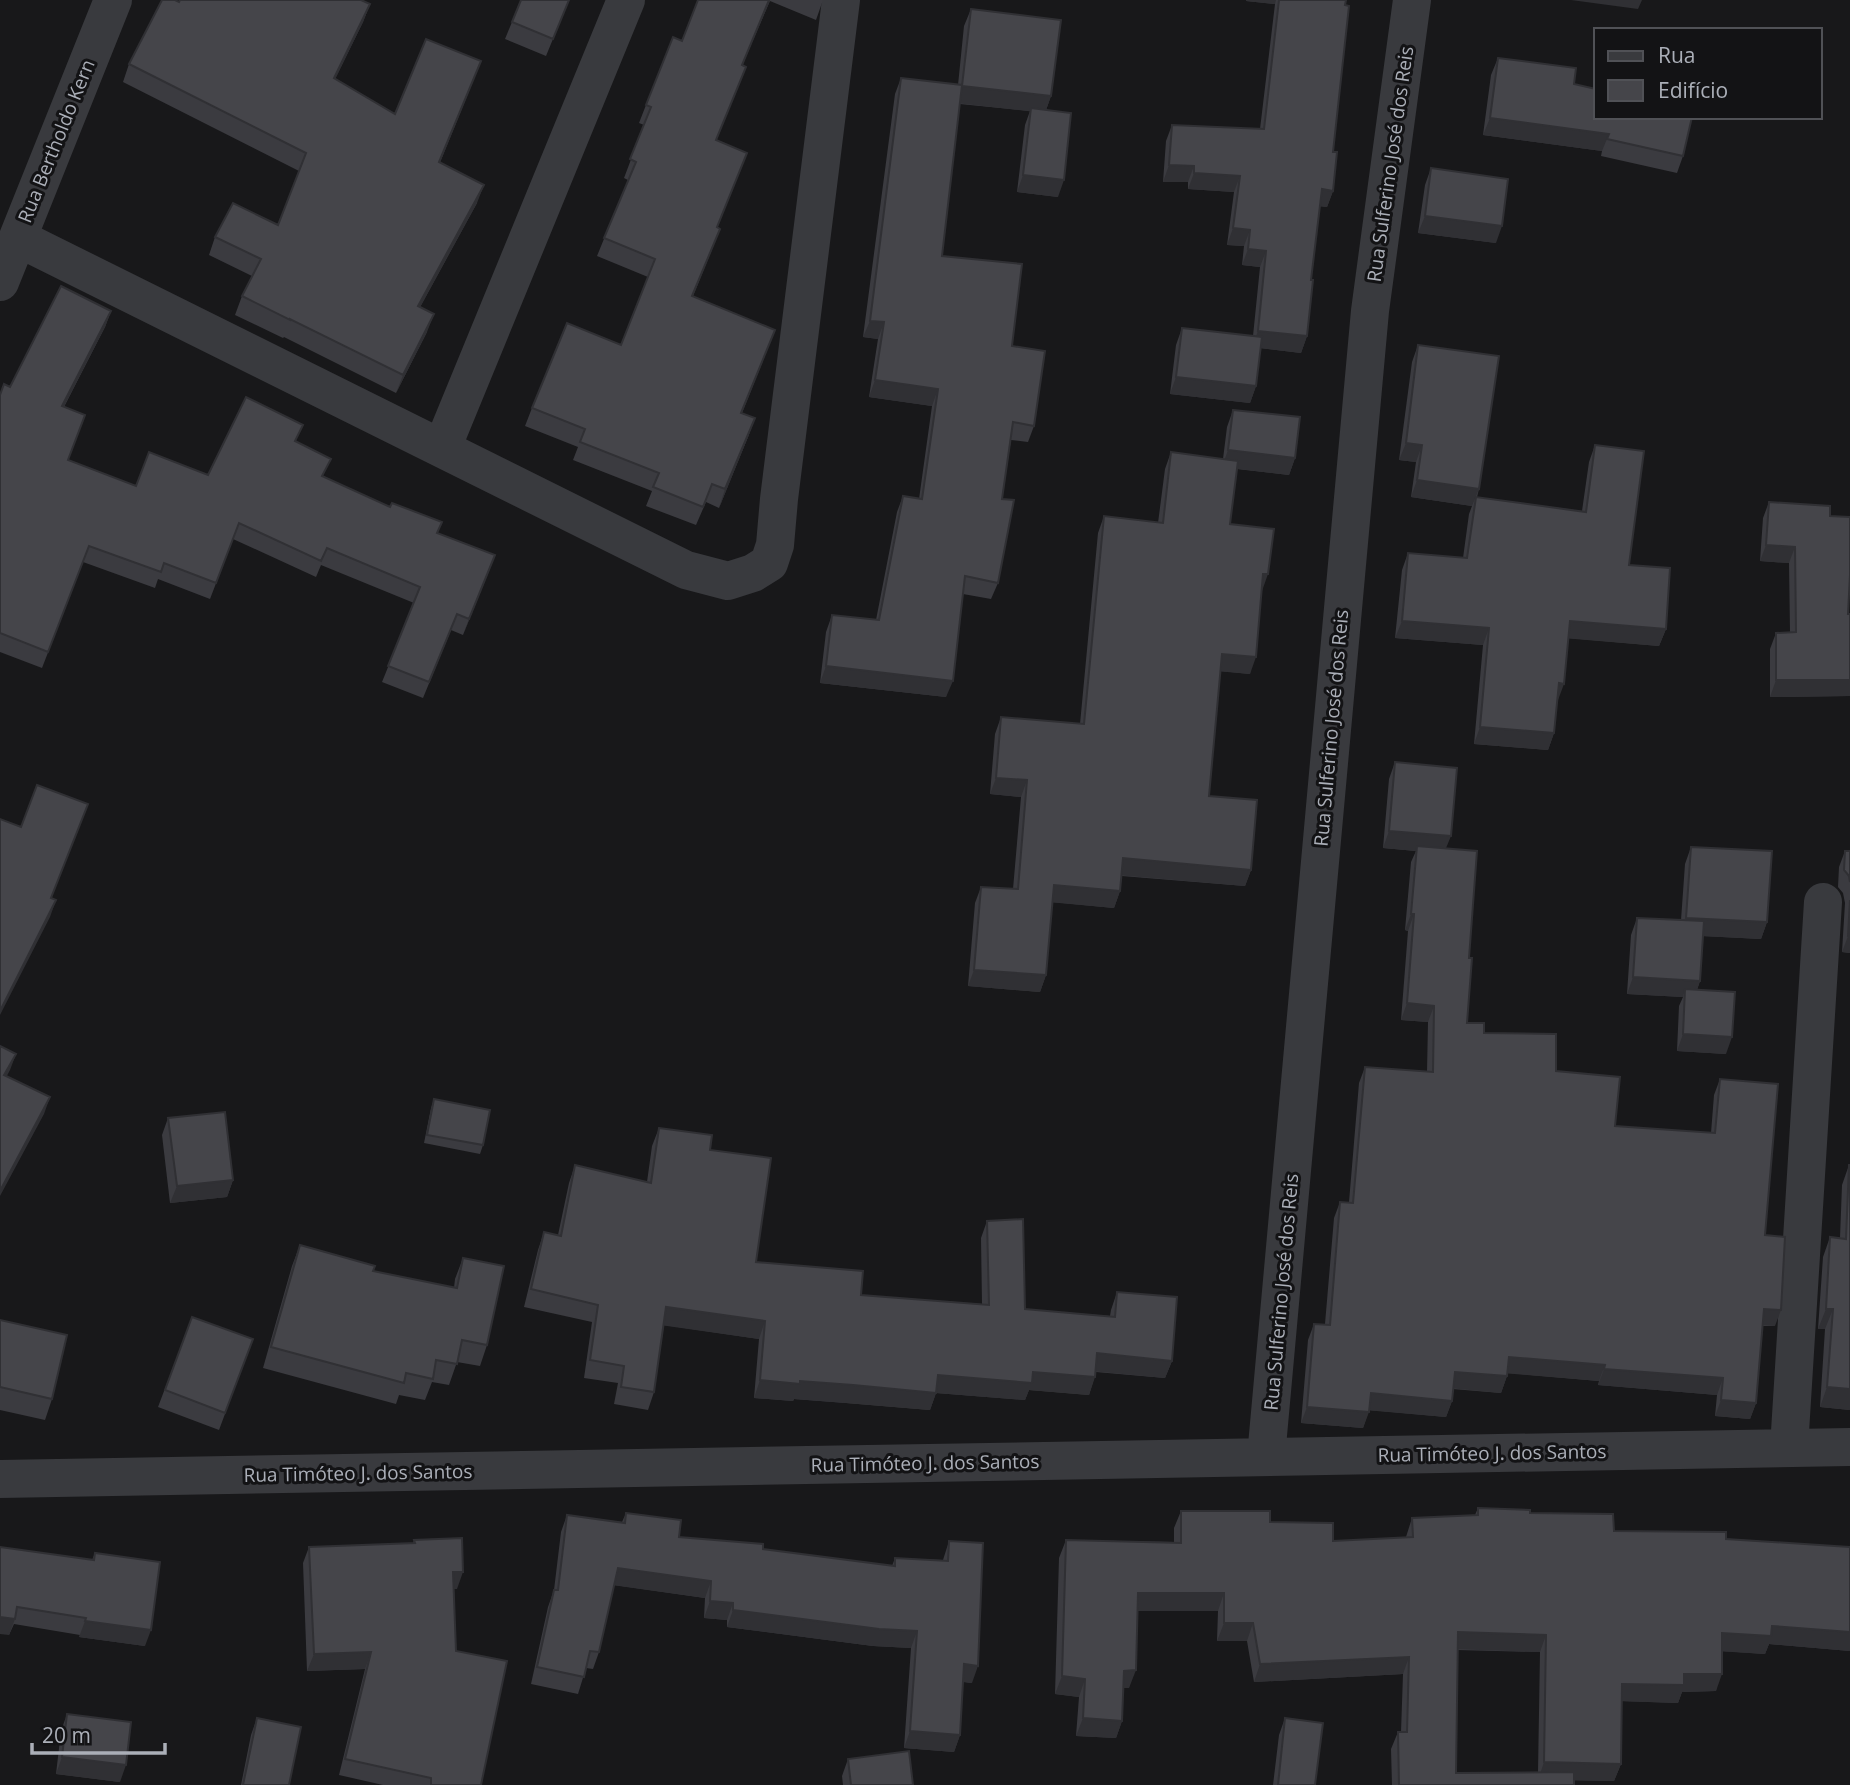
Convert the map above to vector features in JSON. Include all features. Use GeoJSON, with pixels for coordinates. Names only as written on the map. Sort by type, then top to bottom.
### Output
{"type":"FeatureCollection","features":[{"type":"Feature","properties":{"kind":"street","name":"Rua Bertholdo Kern"},"geometry":{"type":"LineString","coordinates":[[0,282],[113,0]]}},
{"type":"Feature","properties":{"kind":"street"},"geometry":{"type":"LineString","coordinates":[[442,448],[626,0]]}},
{"type":"Feature","properties":{"kind":"street"},"geometry":{"type":"LineString","coordinates":[[18,238],[687,570],[728,581],[753,573],[769,563],[775,545],[841,0]]}},
{"type":"Feature","properties":{"kind":"street","name":"Rua Sulferino José dos Reis"},"geometry":{"type":"LineString","coordinates":[[1266,1457],[1370,311],[1412,0]]}},
{"type":"Feature","properties":{"kind":"street"},"geometry":{"type":"LineString","coordinates":[[1789,1448],[1823,902]]}},
{"type":"Feature","properties":{"kind":"street","name":"Rua Timóteo J. dos Santos"},"geometry":{"type":"LineString","coordinates":[[0,1479],[1850,1447]]}},
{"type":"Feature","properties":{"kind":"building"},"geometry":{"type":"Polygon","coordinates":[[[162,0],[361,0],[370,4],[334,78],[395,114],[426,39],[481,61],[439,162],[484,185],[418,306],[434,314],[403,375],[242,296],[261,259],[215,237],[233,203],[278,225],[306,153],[129,64],[162,0]]]}},
{"type":"Feature","properties":{"kind":"building"},"geometry":{"type":"Polygon","coordinates":[[[521,0],[569,0],[553,39],[512,22],[521,0]]]}},
{"type":"Feature","properties":{"kind":"building"},"geometry":{"type":"Polygon","coordinates":[[[698,0],[769,0],[742,65],[746,67],[716,140],[747,153],[692,296],[775,330],[741,413],[755,418],[725,489],[712,484],[703,507],[653,487],[659,473],[580,442],[585,429],[532,408],[567,323],[621,345],[655,259],[604,238],[636,162],[630,159],[651,107],[646,105],[673,37],[682,41],[698,0]]]}},
{"type":"Feature","properties":{"kind":"building"},"geometry":{"type":"Polygon","coordinates":[[[1279,0],[1346,0],[1345,5],[1349,6],[1333,152],[1337,152],[1333,191],[1322,189],[1307,336],[1258,331],[1266,251],[1248,249],[1250,230],[1233,228],[1240,176],[1194,173],[1194,166],[1169,165],[1172,125],[1264,129],[1279,0]]]}},
{"type":"Feature","properties":{"kind":"building"},"geometry":{"type":"Polygon","coordinates":[[[971,9],[1061,20],[1051,96],[962,86],[971,9]]]}},
{"type":"Feature","properties":{"kind":"building"},"geometry":{"type":"Polygon","coordinates":[[[1498,58],[1576,68],[1574,84],[1594,89],[1594,119],[1692,119],[1683,156],[1607,139],[1609,134],[1490,118],[1498,58]]]}},
{"type":"Feature","properties":{"kind":"building"},"geometry":{"type":"Polygon","coordinates":[[[901,78],[962,85],[942,256],[1022,264],[1012,346],[1045,351],[1034,426],[1013,422],[1002,499],[1014,500],[998,583],[965,576],[953,681],[826,666],[832,615],[879,620],[903,496],[922,499],[938,389],[875,380],[884,322],[870,321],[901,78]]]}},
{"type":"Feature","properties":{"kind":"building"},"geometry":{"type":"Polygon","coordinates":[[[1031,108],[1071,113],[1064,180],[1023,175],[1031,108]]]}},
{"type":"Feature","properties":{"kind":"building"},"geometry":{"type":"Polygon","coordinates":[[[1431,168],[1508,179],[1502,226],[1425,216],[1431,168]]]}},
{"type":"Feature","properties":{"kind":"building"},"geometry":{"type":"Polygon","coordinates":[[[61,286],[111,311],[62,406],[85,415],[68,460],[136,486],[149,452],[208,475],[246,397],[303,425],[295,441],[331,459],[322,476],[390,507],[392,503],[442,522],[437,533],[495,555],[469,619],[457,614],[429,682],[388,666],[420,587],[327,548],[321,561],[239,523],[216,583],[164,563],[161,572],[89,546],[48,652],[0,633],[0,395],[4,384],[10,387],[61,286]]]}},
{"type":"Feature","properties":{"kind":"building"},"geometry":{"type":"Polygon","coordinates":[[[1182,328],[1262,337],[1256,386],[1176,377],[1182,328]]]}},
{"type":"Feature","properties":{"kind":"building"},"geometry":{"type":"Polygon","coordinates":[[[1418,345],[1499,356],[1479,489],[1417,480],[1422,445],[1406,443],[1418,345]]]}},
{"type":"Feature","properties":{"kind":"building"},"geometry":{"type":"Polygon","coordinates":[[[1233,410],[1300,417],[1295,458],[1228,450],[1233,410]]]}},
{"type":"Feature","properties":{"kind":"building"},"geometry":{"type":"Polygon","coordinates":[[[1595,445],[1644,451],[1629,565],[1670,568],[1666,629],[1570,621],[1564,684],[1559,683],[1554,733],[1480,727],[1489,628],[1402,621],[1408,553],[1467,558],[1476,497],[1586,512],[1595,445]]]}},
{"type":"Feature","properties":{"kind":"building"},"geometry":{"type":"Polygon","coordinates":[[[1171,452],[1238,461],[1230,524],[1274,529],[1268,574],[1263,574],[1256,657],[1222,654],[1209,796],[1257,800],[1251,870],[1123,858],[1120,891],[1054,885],[1046,975],[974,970],[981,887],[1018,889],[1027,780],[996,778],[1001,717],[1084,724],[1104,516],[1163,523],[1171,452]]]}},
{"type":"Feature","properties":{"kind":"building"},"geometry":{"type":"Polygon","coordinates":[[[1769,502],[1830,506],[1830,516],[1850,517],[1850,680],[1776,680],[1776,633],[1796,632],[1795,547],[1766,545],[1769,502]]]}},
{"type":"Feature","properties":{"kind":"building"},"geometry":{"type":"Polygon","coordinates":[[[1395,762],[1457,768],[1451,836],[1389,831],[1395,762]]]}},
{"type":"Feature","properties":{"kind":"building"},"geometry":{"type":"Polygon","coordinates":[[[37,785],[88,804],[51,898],[56,900],[0,1011],[0,819],[21,827],[37,785]]]}},
{"type":"Feature","properties":{"kind":"building"},"geometry":{"type":"Polygon","coordinates":[[[1417,846],[1477,851],[1467,1023],[1484,1023],[1484,1033],[1556,1034],[1556,1071],[1620,1077],[1615,1126],[1715,1133],[1720,1079],[1778,1084],[1765,1235],[1785,1237],[1781,1310],[1764,1309],[1756,1403],[1721,1400],[1723,1378],[1604,1369],[1605,1365],[1509,1357],[1507,1376],[1455,1372],[1452,1401],[1371,1393],[1369,1412],[1307,1407],[1314,1324],[1330,1325],[1340,1202],[1353,1203],[1365,1067],[1433,1072],[1434,1006],[1407,1003],[1417,846]]]}},
{"type":"Feature","properties":{"kind":"building"},"geometry":{"type":"Polygon","coordinates":[[[1691,847],[1772,851],[1767,922],[1686,918],[1691,847]]]}},
{"type":"Feature","properties":{"kind":"building"},"geometry":{"type":"Polygon","coordinates":[[[1845,851],[1850,851],[1850,882],[1844,870],[1845,851]]]}},
{"type":"Feature","properties":{"kind":"building"},"geometry":{"type":"Polygon","coordinates":[[[1850,900],[1850,936],[1848,936],[1850,900]]]}},
{"type":"Feature","properties":{"kind":"building"},"geometry":{"type":"Polygon","coordinates":[[[1637,918],[1704,921],[1700,981],[1633,977],[1637,918]]]}},
{"type":"Feature","properties":{"kind":"building"},"geometry":{"type":"Polygon","coordinates":[[[1685,989],[1735,992],[1732,1037],[1683,1034],[1685,989]]]}},
{"type":"Feature","properties":{"kind":"building"},"geometry":{"type":"Polygon","coordinates":[[[0,1046],[16,1054],[4,1075],[50,1097],[0,1191],[0,1046]]]}},
{"type":"Feature","properties":{"kind":"building"},"geometry":{"type":"Polygon","coordinates":[[[434,1099],[490,1110],[483,1145],[427,1135],[434,1099]]]}},
{"type":"Feature","properties":{"kind":"building"},"geometry":{"type":"Polygon","coordinates":[[[225,1112],[233,1180],[177,1186],[168,1118],[225,1112]]]}},
{"type":"Feature","properties":{"kind":"building"},"geometry":{"type":"Polygon","coordinates":[[[659,1128],[712,1135],[710,1150],[771,1158],[756,1262],[863,1271],[861,1295],[989,1305],[987,1221],[1023,1219],[1025,1309],[1115,1317],[1117,1292],[1177,1297],[1172,1361],[1097,1353],[1095,1377],[1033,1372],[1032,1383],[938,1375],[936,1393],[760,1380],[765,1321],[666,1307],[654,1392],[621,1387],[624,1366],[590,1360],[598,1305],[531,1289],[544,1232],[561,1236],[575,1165],[651,1183],[659,1128]]]}},
{"type":"Feature","properties":{"kind":"building"},"geometry":{"type":"Polygon","coordinates":[[[1849,1165],[1850,1389],[1827,1387],[1833,1309],[1826,1309],[1830,1237],[1846,1239],[1849,1165]]]}},
{"type":"Feature","properties":{"kind":"building"},"geometry":{"type":"Polygon","coordinates":[[[300,1245],[375,1266],[373,1271],[457,1288],[463,1258],[504,1266],[487,1345],[462,1340],[457,1364],[436,1360],[433,1379],[406,1373],[404,1383],[271,1347],[300,1245]]]}},
{"type":"Feature","properties":{"kind":"building"},"geometry":{"type":"Polygon","coordinates":[[[192,1317],[253,1339],[225,1413],[165,1390],[192,1317]]]}},
{"type":"Feature","properties":{"kind":"building"},"geometry":{"type":"Polygon","coordinates":[[[0,1320],[67,1335],[52,1399],[0,1387],[0,1320]]]}},
{"type":"Feature","properties":{"kind":"building"},"geometry":{"type":"Polygon","coordinates":[[[1478,1508],[1530,1510],[1530,1513],[1613,1514],[1614,1531],[1726,1532],[1726,1539],[1850,1547],[1850,1632],[1772,1626],[1771,1636],[1722,1633],[1722,1674],[1684,1674],[1684,1685],[1622,1684],[1621,1764],[1544,1762],[1546,1635],[1458,1632],[1456,1773],[1574,1772],[1574,1785],[1399,1785],[1398,1732],[1407,1732],[1409,1657],[1260,1664],[1253,1623],[1224,1623],[1224,1593],[1138,1593],[1136,1670],[1124,1671],[1122,1721],[1083,1718],[1085,1679],[1062,1676],[1066,1540],[1181,1543],[1181,1511],[1270,1511],[1270,1522],[1333,1523],[1333,1541],[1413,1537],[1412,1518],[1478,1515],[1478,1508]]]}},
{"type":"Feature","properties":{"kind":"building"},"geometry":{"type":"Polygon","coordinates":[[[626,1513],[681,1520],[679,1537],[763,1544],[763,1549],[895,1566],[895,1558],[948,1561],[949,1541],[983,1543],[978,1666],[964,1664],[960,1735],[910,1731],[917,1631],[879,1629],[733,1610],[733,1603],[710,1601],[711,1581],[618,1568],[599,1652],[590,1651],[584,1677],[537,1667],[554,1590],[558,1590],[567,1515],[625,1523],[626,1513]]]}},
{"type":"Feature","properties":{"kind":"building"},"geometry":{"type":"Polygon","coordinates":[[[462,1538],[463,1572],[453,1572],[456,1651],[507,1661],[481,1785],[431,1785],[431,1778],[345,1759],[371,1652],[314,1654],[309,1547],[415,1543],[414,1540],[462,1538]]]}},
{"type":"Feature","properties":{"kind":"building"},"geometry":{"type":"Polygon","coordinates":[[[0,1547],[94,1560],[95,1553],[160,1562],[151,1630],[85,1621],[86,1618],[17,1607],[15,1619],[0,1617],[0,1547]]]}},
{"type":"Feature","properties":{"kind":"building"},"geometry":{"type":"Polygon","coordinates":[[[67,1714],[131,1722],[126,1765],[62,1757],[67,1714]]]}},
{"type":"Feature","properties":{"kind":"building"},"geometry":{"type":"Polygon","coordinates":[[[257,1718],[301,1727],[289,1785],[243,1785],[257,1718]]]}},
{"type":"Feature","properties":{"kind":"building"},"geometry":{"type":"Polygon","coordinates":[[[1285,1718],[1323,1723],[1315,1785],[1278,1785],[1285,1718]]]}},
{"type":"Feature","properties":{"kind":"building"},"geometry":{"type":"Polygon","coordinates":[[[909,1751],[913,1785],[851,1785],[848,1759],[909,1751]]]}}]}
